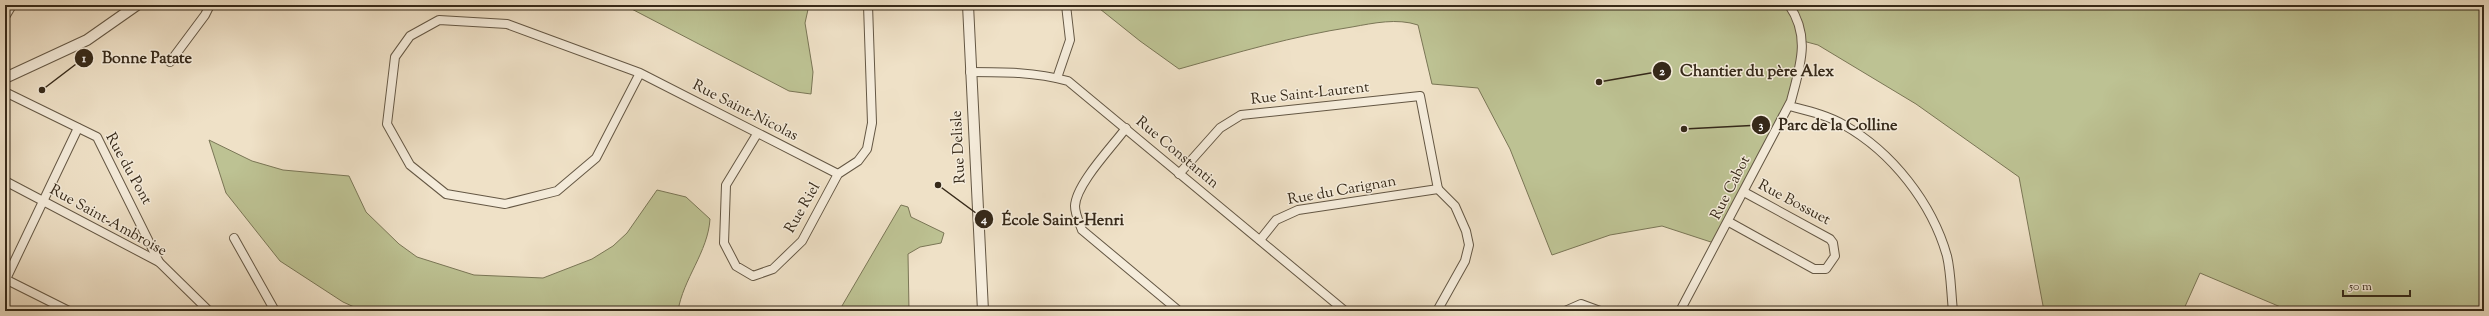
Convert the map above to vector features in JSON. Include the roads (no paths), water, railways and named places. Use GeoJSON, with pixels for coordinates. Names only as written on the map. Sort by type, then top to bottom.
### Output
{"type":"FeatureCollection","features":[{"type":"Feature","properties":{"kind":"street"},"geometry":{"type":"LineString","coordinates":[[5,16],[12,5]]}},
{"type":"Feature","properties":{"kind":"street"},"geometry":{"type":"LineString","coordinates":[[5,78],[82,43],[137,5]]}},
{"type":"Feature","properties":{"kind":"street"},"geometry":{"type":"LineString","coordinates":[[170,62],[205,15],[210,5]]}},
{"type":"Feature","properties":{"kind":"street","name":"Rue Riel"},"geometry":{"type":"LineString","coordinates":[[757,134],[726,185],[724,243],[736,266],[753,276],[773,269],[802,241],[838,174],[846,171],[865,153],[872,123],[868,5]]}},
{"type":"Feature","properties":{"kind":"street","name":"Rue Delisle"},"geometry":{"type":"LineString","coordinates":[[968,5],[970,72],[983,311]]}},
{"type":"Feature","properties":{"kind":"street"},"geometry":{"type":"LineString","coordinates":[[1057,78],[1070,40],[1066,5]]}},
{"type":"Feature","properties":{"kind":"street","name":"Rue Cabot"},"geometry":{"type":"LineString","coordinates":[[1680,311],[1729,222],[1789,106],[1800,65],[1803,41],[1798,18],[1789,5]]}},
{"type":"Feature","properties":{"kind":"street","name":"Rue Saint-Nicolas"},"geometry":{"type":"LineString","coordinates":[[640,73],[596,158],[557,190],[505,204],[446,194],[410,165],[387,124],[395,57],[410,36],[439,20],[507,24],[640,73],[838,174]]}},
{"type":"Feature","properties":{"kind":"street","name":"Rue Constantin"},"geometry":{"type":"LineString","coordinates":[[970,72],[1021,72],[1068,81],[1345,311]]}},
{"type":"Feature","properties":{"kind":"street","name":"Rue du Pont"},"geometry":{"type":"LineString","coordinates":[[5,92],[97,137],[159,262]]}},
{"type":"Feature","properties":{"kind":"street","name":"Rue Saint-Laurent"},"geometry":{"type":"LineString","coordinates":[[1179,174],[1220,128],[1241,115],[1420,96],[1438,189]]}},
{"type":"Feature","properties":{"kind":"street"},"geometry":{"type":"LineString","coordinates":[[1789,106],[1824,116],[1843,124],[1860,135],[1888,159],[1924,202],[1941,239],[1947,258],[1953,311]]}},
{"type":"Feature","properties":{"kind":"street"},"geometry":{"type":"LineString","coordinates":[[69,311],[5,279],[78,128]]}},
{"type":"Feature","properties":{"kind":"street"},"geometry":{"type":"LineString","coordinates":[[1126,128],[1079,193],[1075,207],[1077,219],[1082,230],[1179,311]]}},
{"type":"Feature","properties":{"kind":"street","name":"Rue Saint-Ambroise"},"geometry":{"type":"LineString","coordinates":[[5,181],[159,262],[209,311]]}},
{"type":"Feature","properties":{"kind":"street"},"geometry":{"type":"LineString","coordinates":[[1437,311],[1465,261],[1469,245],[1466,231],[1455,206],[1438,189]]}},
{"type":"Feature","properties":{"kind":"street","name":"Rue du Carignan"},"geometry":{"type":"LineString","coordinates":[[1260,240],[1276,220],[1298,210],[1438,189]]}},
{"type":"Feature","properties":{"kind":"street","name":"Rue Bossuet"},"geometry":{"type":"LineString","coordinates":[[1729,222],[1814,269],[1826,269],[1835,256],[1830,239],[1744,192]]}},
{"type":"Feature","properties":{"kind":"street"},"geometry":{"type":"LineString","coordinates":[[234,238],[276,311]]}},
{"type":"Feature","properties":{"kind":"street"},"geometry":{"type":"LineString","coordinates":[[1565,311],[1572,306],[1581,304],[1600,311]]}},
{"type":"Feature","properties":{"kind":"place","name":"Chantier du père Alex"},"geometry":{"type":"Point","coordinates":[1599,82]}},
{"type":"Feature","properties":{"kind":"place","name":"Bonne Patate"},"geometry":{"type":"Point","coordinates":[42,90]}},
{"type":"Feature","properties":{"kind":"place","name":"Parc de la Colline"},"geometry":{"type":"Point","coordinates":[1684,129]}},
{"type":"Feature","properties":{"kind":"place","name":"École Saint-Henri"},"geometry":{"type":"Point","coordinates":[938,185]}}]}
